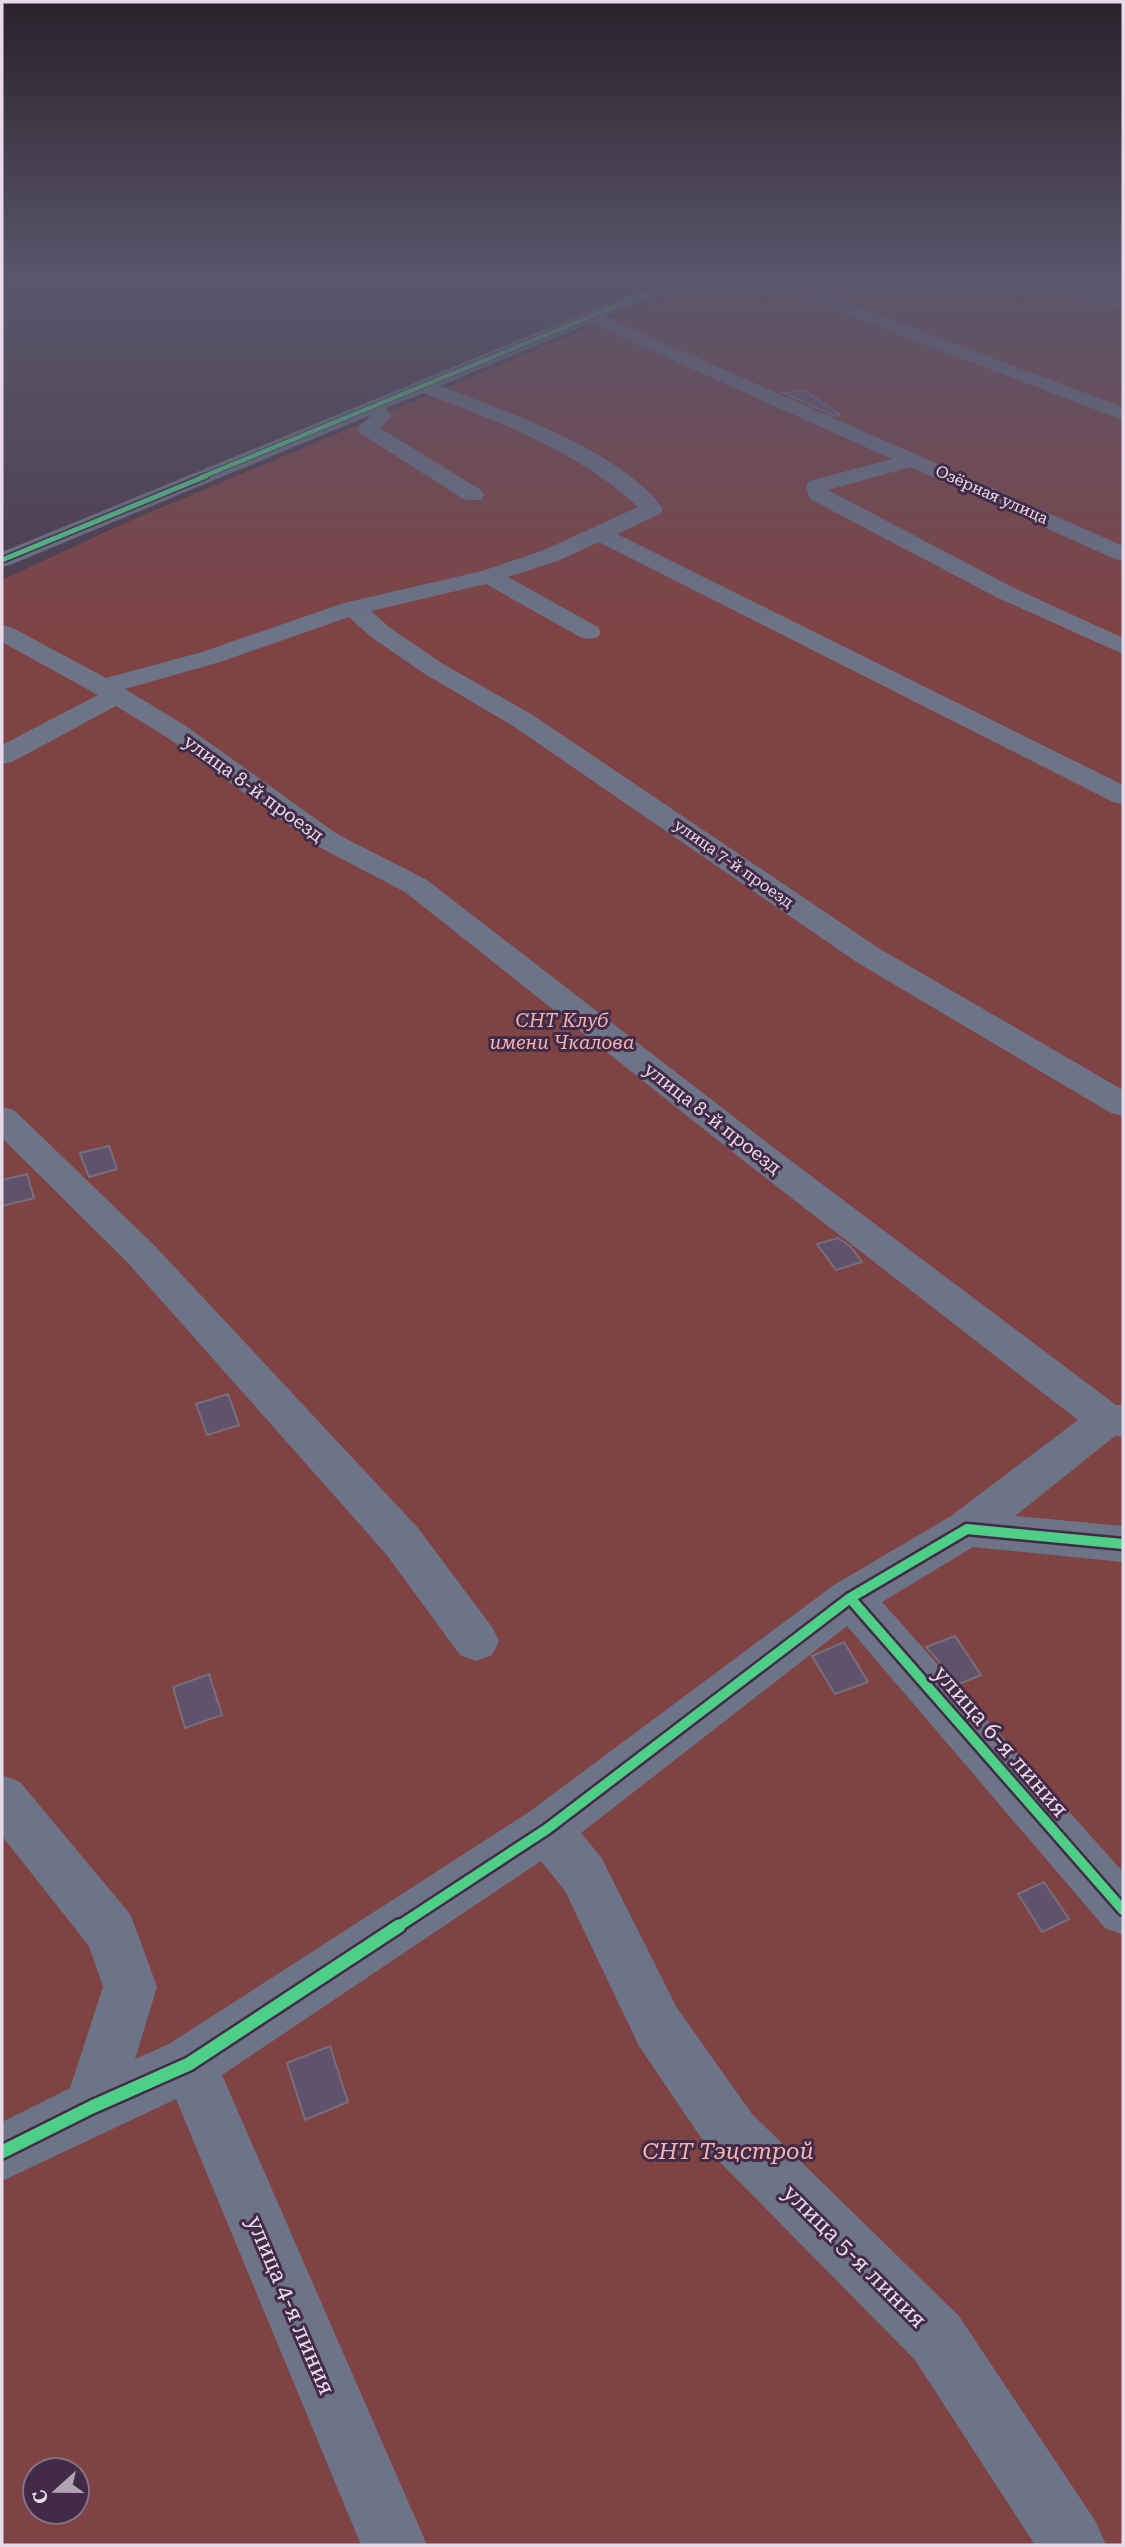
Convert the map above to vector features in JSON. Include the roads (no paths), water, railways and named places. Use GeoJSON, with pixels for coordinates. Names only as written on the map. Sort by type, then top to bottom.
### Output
{"type":"FeatureCollection","features":[{"type":"Feature","properties":{"kind":"street"},"geometry":{"type":"LineString","coordinates":[[2,560],[396,397]]}},
{"type":"Feature","properties":{"kind":"street"},"geometry":{"type":"LineString","coordinates":[[2,756],[111,691],[353,608],[489,576],[552,555],[652,509],[632,488],[520,423],[451,397]]}},
{"type":"Feature","properties":{"kind":"street","name":"Озёрная улица"},"geometry":{"type":"LineString","coordinates":[[773,397],[1123,554]]}},
{"type":"Feature","properties":{"kind":"street"},"geometry":{"type":"LineString","coordinates":[[1078,397],[1123,414]]}},
{"type":"Feature","properties":{"kind":"street"},"geometry":{"type":"LineString","coordinates":[[375,405],[382,416],[367,429],[473,495]]}},
{"type":"Feature","properties":{"kind":"street"},"geometry":{"type":"LineString","coordinates":[[914,459],[817,486],[818,495],[1006,593],[1123,647]]}},
{"type":"Feature","properties":{"kind":"street"},"geometry":{"type":"LineString","coordinates":[[600,534],[1123,796]]}},
{"type":"Feature","properties":{"kind":"street"},"geometry":{"type":"LineString","coordinates":[[489,576],[589,632]]}},
{"type":"Feature","properties":{"kind":"street","name":"улица 7-й проезд"},"geometry":{"type":"LineString","coordinates":[[353,608],[380,632],[434,669],[522,720],[869,956],[1123,1105]]}},
{"type":"Feature","properties":{"kind":"street","name":"улица 8-й проезд"},"geometry":{"type":"LineString","coordinates":[[2,632],[111,691],[177,732],[327,840],[416,886],[757,1153],[1115,1420]]}},
{"type":"Feature","properties":{"kind":"street"},"geometry":{"type":"LineString","coordinates":[[2,1118],[150,1264],[402,1541],[476,1641]]}},
{"type":"Feature","properties":{"kind":"street"},"geometry":{"type":"LineString","coordinates":[[2,2152],[92,2107],[189,2064],[547,1829],[850,1598],[967,1529],[1115,1420]]}},
{"type":"Feature","properties":{"kind":"street"},"geometry":{"type":"LineString","coordinates":[[967,1529],[1123,1544]]}},
{"type":"Feature","properties":{"kind":"street","name":"улица 6-я линия"},"geometry":{"type":"LineString","coordinates":[[850,1598],[1123,1910]]}},
{"type":"Feature","properties":{"kind":"street"},"geometry":{"type":"LineString","coordinates":[[2,1798],[111,1931],[130,1987],[92,2107]]}},
{"type":"Feature","properties":{"kind":"street","name":"улица 5-я линия"},"geometry":{"type":"LineString","coordinates":[[547,1829],[583,1874],[658,2027],[732,2134],[937,2338],[1073,2545]]}},
{"type":"Feature","properties":{"kind":"street","name":"улица 4-я линия"},"geometry":{"type":"LineString","coordinates":[[189,2064],[394,2545]]}},
{"type":"Feature","properties":{"kind":"park label","name":"СНТ Клуб имени Чкалова"},"geometry":{"type":"Point","coordinates":[562,1031]}},
{"type":"Feature","properties":{"kind":"park label","name":"СНТ Тэцстрой"},"geometry":{"type":"Point","coordinates":[728,2151]}}]}
